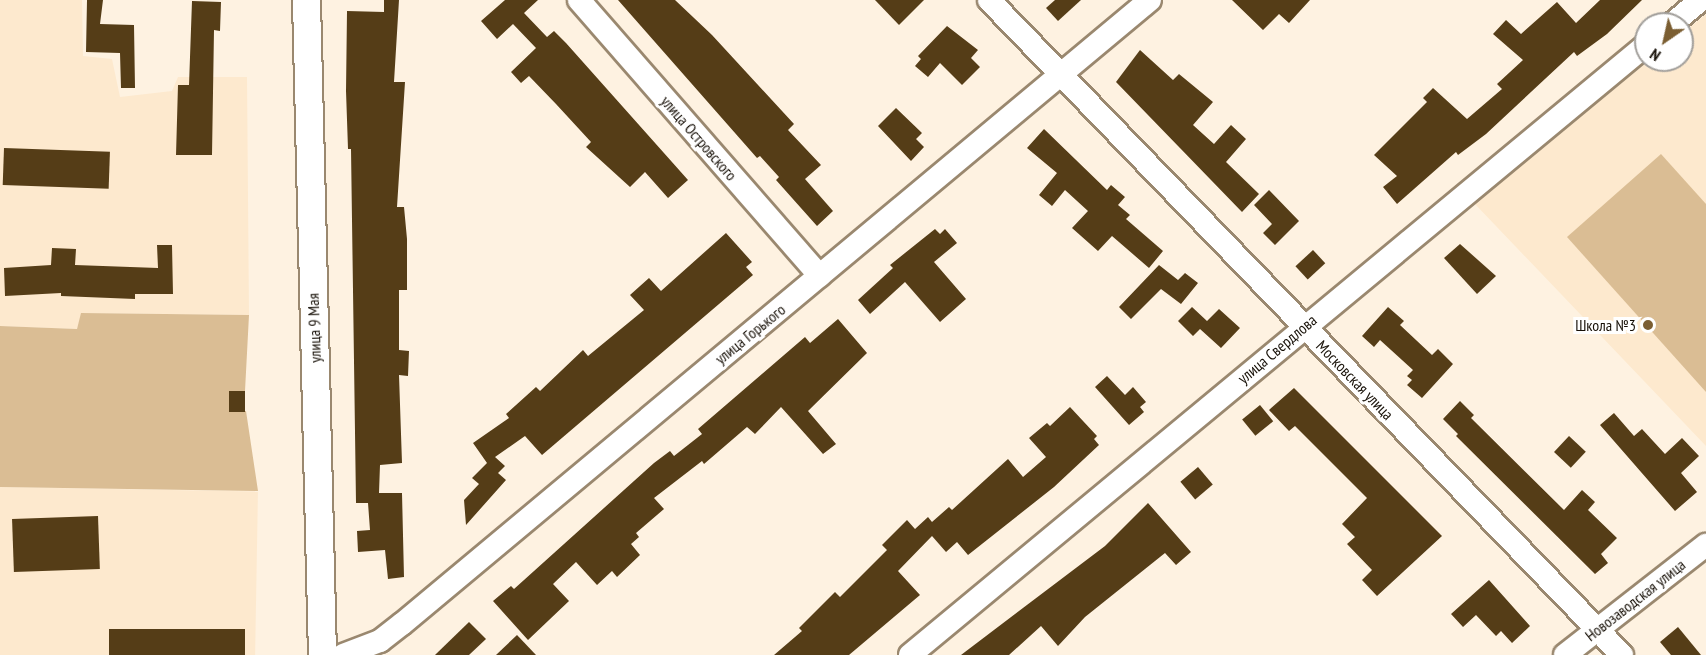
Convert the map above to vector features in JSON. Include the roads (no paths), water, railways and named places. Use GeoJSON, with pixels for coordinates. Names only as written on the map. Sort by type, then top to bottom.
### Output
{"type":"FeatureCollection","features":[{"type":"Feature","properties":{"kind":"street","name":"улица 9 Мая"},"geometry":{"type":"LineString","coordinates":[[306,0],[322,655]]}},
{"type":"Feature","properties":{"kind":"street","name":"улица Островского"},"geometry":{"type":"LineString","coordinates":[[579,0],[820,276]]}},
{"type":"Feature","properties":{"kind":"street","name":"Московская улица"},"geometry":{"type":"LineString","coordinates":[[989,0],[1622,655]]}},
{"type":"Feature","properties":{"kind":"street","name":"улица Горького"},"geometry":{"type":"LineString","coordinates":[[343,655],[380,640],[402,624],[820,276],[1060,72],[1150,0]]}},
{"type":"Feature","properties":{"kind":"street"},"geometry":{"type":"LineString","coordinates":[[1686,12],[1701,0]]}},
{"type":"Feature","properties":{"kind":"street","name":"улица Свердлова"},"geometry":{"type":"LineString","coordinates":[[910,655],[1634,55]]}},
{"type":"Feature","properties":{"kind":"street","name":"Новозаводская улица"},"geometry":{"type":"LineString","coordinates":[[1565,655],[1706,545]]}},
{"type":"Feature","properties":{"kind":"place","name":"Школа №3"},"geometry":{"type":"Point","coordinates":[1648,325]}}]}
